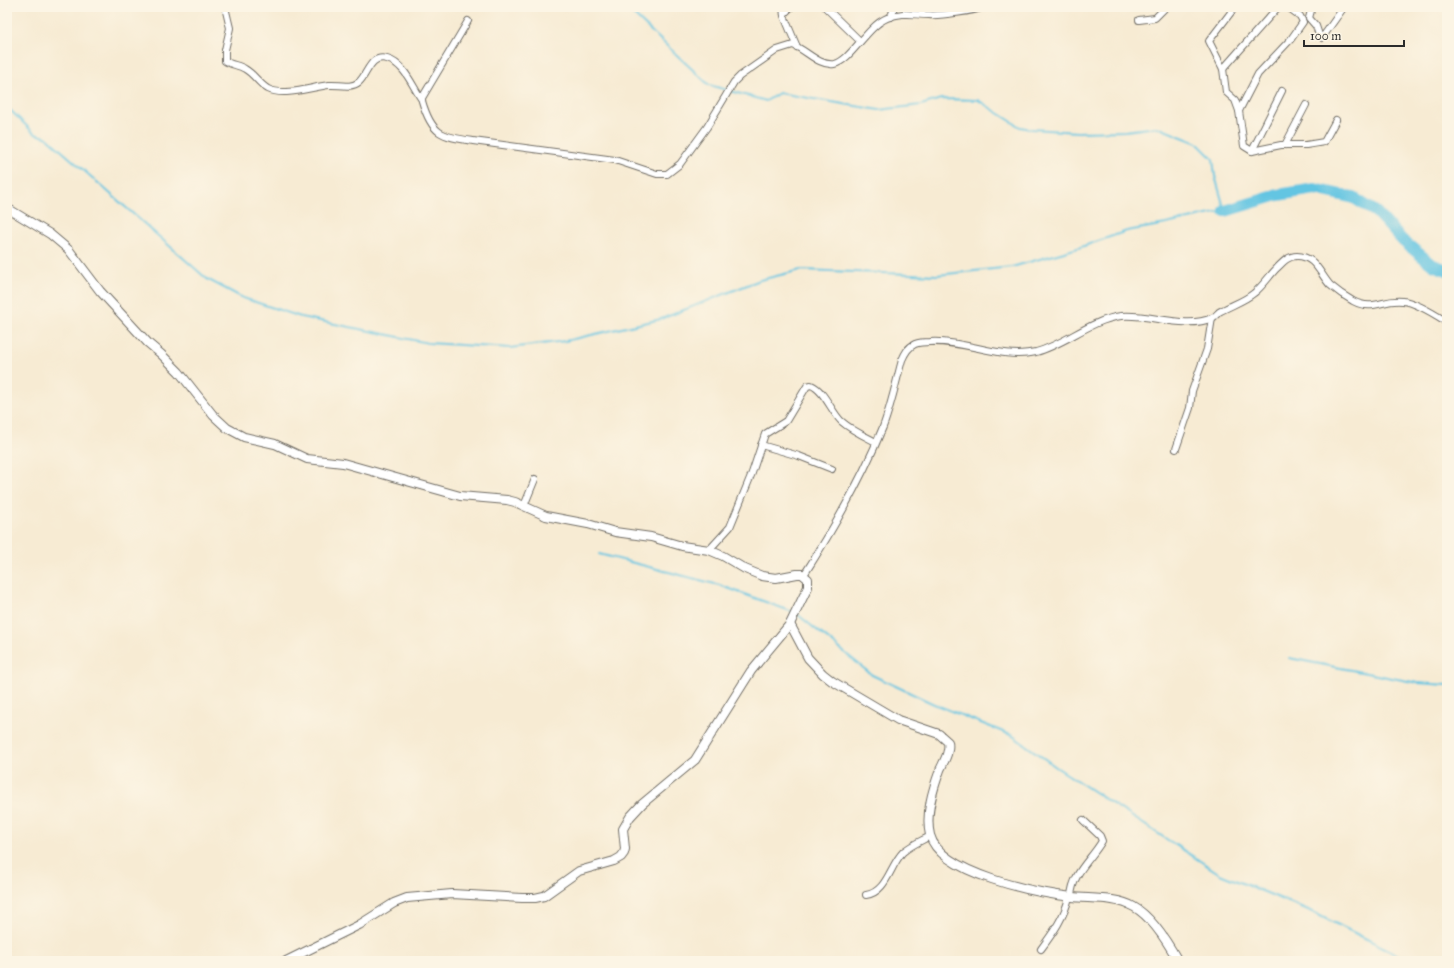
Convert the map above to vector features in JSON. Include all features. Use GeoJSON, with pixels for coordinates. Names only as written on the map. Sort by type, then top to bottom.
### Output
{"type":"FeatureCollection","features":[{"type":"Feature","properties":{"kind":"street"},"geometry":{"type":"LineString","coordinates":[[225,7],[230,28],[225,50],[225,60],[245,69],[268,89],[280,92],[331,85],[349,86],[360,82],[370,64],[378,59],[384,58],[393,61],[402,68],[422,100],[426,114],[433,127],[437,131],[448,136],[500,146],[609,160],[629,164],[657,174],[671,172],[680,164],[707,127],[734,82],[776,50],[788,46],[797,47],[826,63],[834,64],[848,55],[874,26],[890,17],[909,13],[936,15],[984,7]]}},
{"type":"Feature","properties":{"kind":"street"},"geometry":{"type":"LineString","coordinates":[[783,7],[784,14],[797,47]]}},
{"type":"Feature","properties":{"kind":"street"},"geometry":{"type":"LineString","coordinates":[[784,14],[791,7]]}},
{"type":"Feature","properties":{"kind":"street"},"geometry":{"type":"LineString","coordinates":[[825,7],[860,42]]}},
{"type":"Feature","properties":{"kind":"street"},"geometry":{"type":"LineString","coordinates":[[890,17],[894,7]]}},
{"type":"Feature","properties":{"kind":"street"},"geometry":{"type":"LineString","coordinates":[[1139,20],[1155,18],[1166,7]]}},
{"type":"Feature","properties":{"kind":"street"},"geometry":{"type":"LineString","coordinates":[[1235,7],[1209,41],[1223,69],[1226,92],[1235,100],[1239,110],[1244,146],[1252,151],[1285,145],[1306,145],[1324,142],[1336,120]]}},
{"type":"Feature","properties":{"kind":"street"},"geometry":{"type":"LineString","coordinates":[[1223,69],[1278,7]]}},
{"type":"Feature","properties":{"kind":"street"},"geometry":{"type":"LineString","coordinates":[[1239,110],[1258,74],[1291,39],[1303,22],[1300,16],[1288,7]]}},
{"type":"Feature","properties":{"kind":"street"},"geometry":{"type":"LineString","coordinates":[[1312,7],[1309,18],[1316,26],[1319,35],[1322,38],[1344,7]]}},
{"type":"Feature","properties":{"kind":"street"},"geometry":{"type":"LineString","coordinates":[[422,100],[468,21]]}},
{"type":"Feature","properties":{"kind":"street"},"geometry":{"type":"LineString","coordinates":[[1252,151],[1282,91]]}},
{"type":"Feature","properties":{"kind":"street"},"geometry":{"type":"LineString","coordinates":[[1285,145],[1306,105]]}},
{"type":"Feature","properties":{"kind":"street"},"geometry":{"type":"LineString","coordinates":[[7,208],[50,234],[69,250],[100,291],[137,332],[179,372],[213,415],[227,428],[244,437],[276,444],[307,459],[343,463],[451,494],[471,498],[500,499],[515,502],[541,515],[552,518],[588,524],[632,535],[651,537],[682,546],[709,550],[723,556],[745,569],[762,576],[776,578],[797,574],[804,575],[808,579],[809,584],[792,621],[751,671],[695,760],[642,804],[630,817],[623,829],[624,853],[621,857],[614,861],[579,871],[551,892],[535,898],[452,894],[407,898],[394,903],[359,925],[286,961]]}},
{"type":"Feature","properties":{"kind":"street"},"geometry":{"type":"LineString","coordinates":[[804,575],[824,544],[849,500],[887,417],[904,356],[910,347],[915,344],[950,342],[993,351],[1027,353],[1048,348],[1104,320],[1121,316],[1184,322],[1201,321],[1212,318],[1254,293],[1283,262],[1291,256],[1307,258],[1314,263],[1337,291],[1354,301],[1369,306],[1395,301],[1404,301],[1422,308],[1447,322]]}},
{"type":"Feature","properties":{"kind":"street"},"geometry":{"type":"LineString","coordinates":[[1176,450],[1190,408],[1192,391],[1207,348],[1212,318]]}},
{"type":"Feature","properties":{"kind":"street"},"geometry":{"type":"LineString","coordinates":[[709,550],[730,527],[750,478],[765,434],[782,424],[790,417],[809,385],[817,388],[842,421],[856,432],[876,442]]}},
{"type":"Feature","properties":{"kind":"street"},"geometry":{"type":"LineString","coordinates":[[761,445],[799,456],[832,469]]}},
{"type":"Feature","properties":{"kind":"street"},"geometry":{"type":"LineString","coordinates":[[524,506],[535,479]]}},
{"type":"Feature","properties":{"kind":"street"},"geometry":{"type":"LineString","coordinates":[[792,621],[808,658],[832,681],[898,720],[939,734],[948,742],[948,751],[932,797],[929,823],[930,836],[937,847],[950,859],[959,866],[970,871],[1029,890],[1070,897],[1115,901],[1134,907],[1155,927],[1178,961]]}},
{"type":"Feature","properties":{"kind":"street"},"geometry":{"type":"LineString","coordinates":[[1041,949],[1061,918],[1078,872],[1102,841],[1100,836],[1083,820]]}},
{"type":"Feature","properties":{"kind":"street"},"geometry":{"type":"LineString","coordinates":[[866,896],[879,889],[898,858],[906,849],[930,836]]}},
{"type":"Feature","properties":{"kind":"waterway"},"geometry":{"type":"LineString","coordinates":[[7,107],[35,134],[46,137],[207,279],[243,298],[301,317],[428,343],[510,348],[565,341],[661,319],[760,280],[801,270],[937,275],[1012,267],[1078,248],[1127,231],[1225,211],[1215,176],[1213,159],[1197,143],[1157,127],[1125,131],[1077,132],[1032,129],[1020,127],[978,100],[941,99],[921,105],[879,110],[779,93],[766,101],[709,85],[627,7]]}},
{"type":"Feature","properties":{"kind":"waterway"},"geometry":{"type":"LineString","coordinates":[[1225,211],[1278,195],[1315,189],[1354,198],[1376,212],[1403,241],[1433,265],[1447,270]]}},
{"type":"Feature","properties":{"kind":"waterway"},"geometry":{"type":"LineString","coordinates":[[599,554],[719,585],[793,612]]}},
{"type":"Feature","properties":{"kind":"waterway"},"geometry":{"type":"LineString","coordinates":[[797,614],[872,675],[934,704],[1013,736],[1056,767],[1220,874],[1306,909],[1393,952],[1407,961]]}},
{"type":"Feature","properties":{"kind":"waterway"},"geometry":{"type":"LineString","coordinates":[[1289,658],[1418,683],[1447,685]]}}]}
